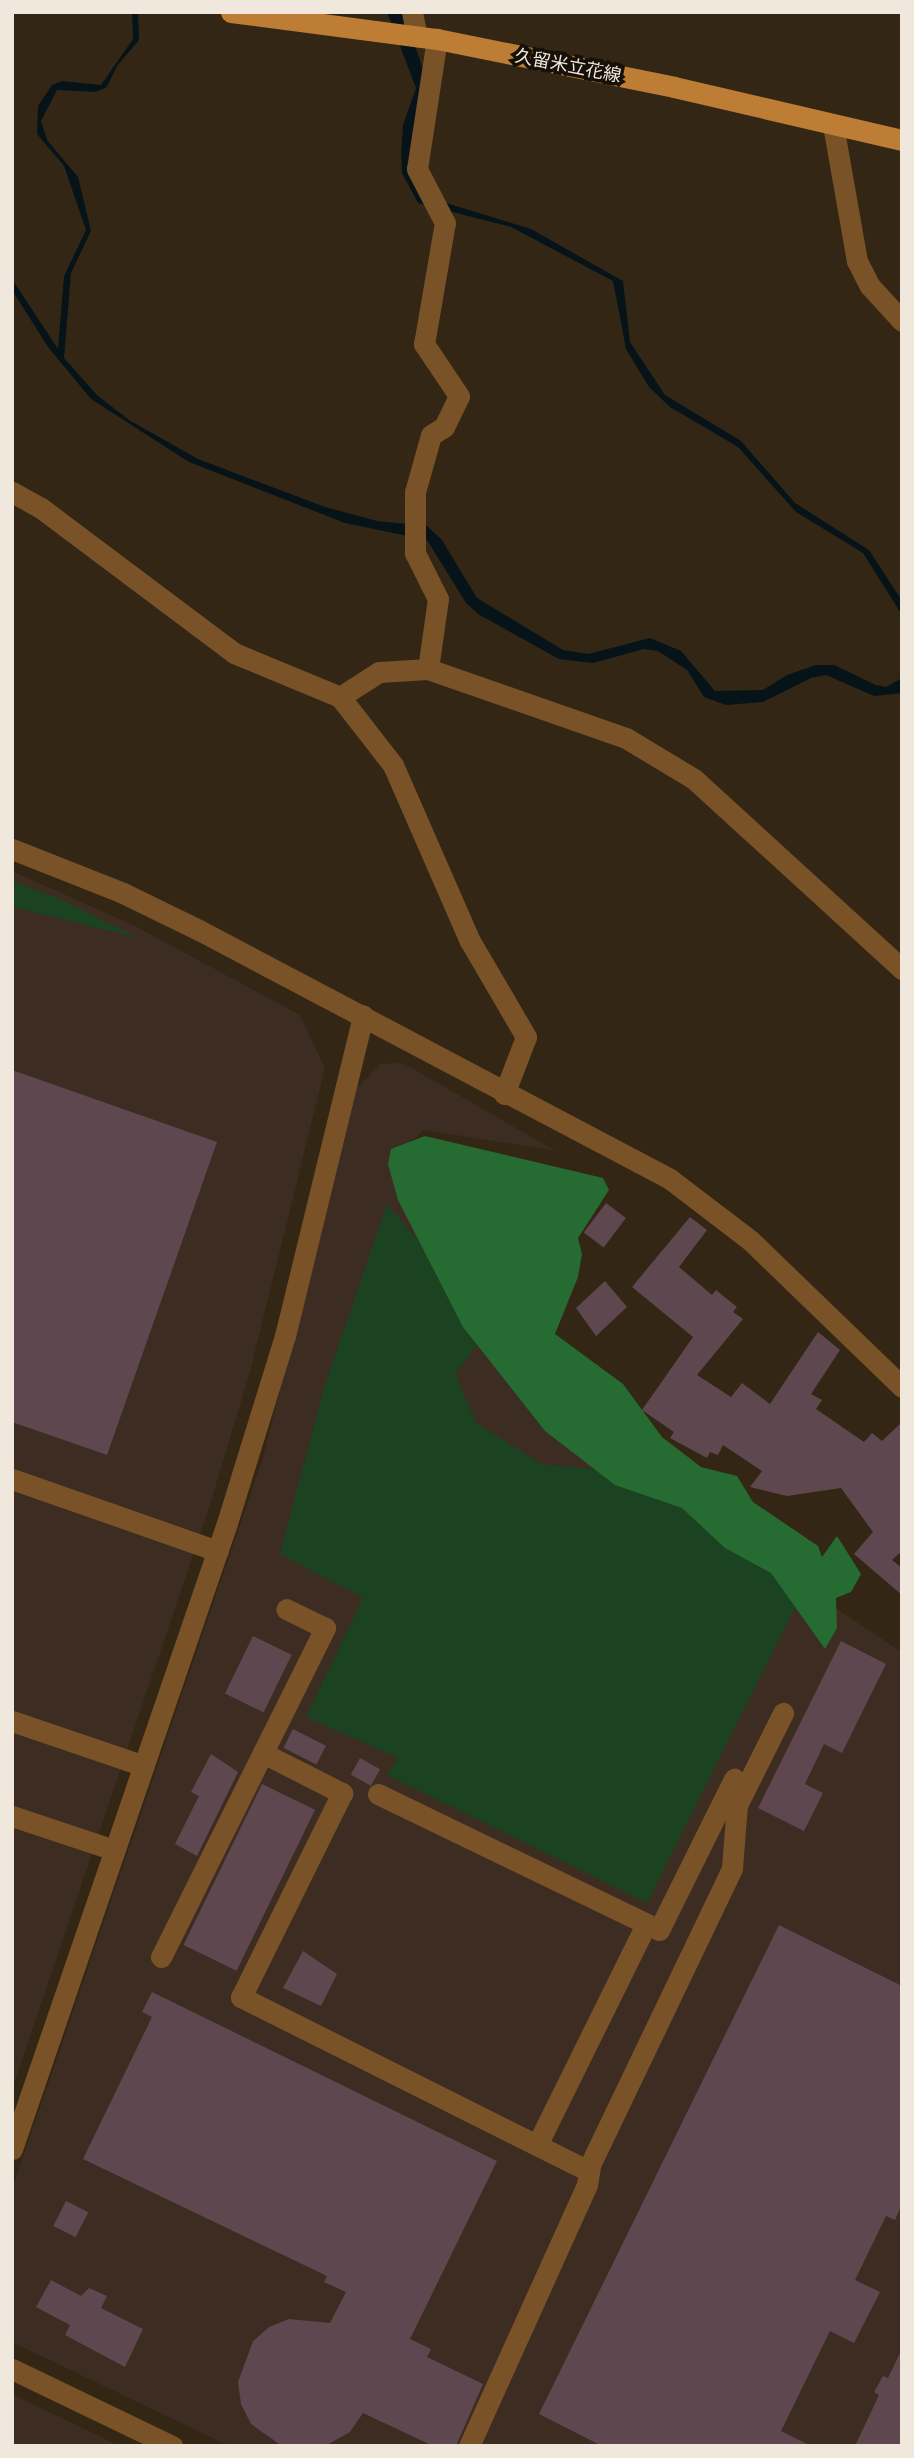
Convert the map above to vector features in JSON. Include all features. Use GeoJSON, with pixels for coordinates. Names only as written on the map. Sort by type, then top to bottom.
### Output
{"type":"FeatureCollection","features":[{"type":"Feature","properties":{"kind":"main road","name":"久留米立花線"},"geometry":{"type":"LineString","coordinates":[[231,12],[427,38],[902,140]]}},
{"type":"Feature","properties":{"kind":"street"},"geometry":{"type":"LineString","coordinates":[[412,12],[427,38],[417,169],[444,222],[424,344],[459,396],[444,427],[431,435],[415,492],[415,553],[439,599],[429,669]]}},
{"type":"Feature","properties":{"kind":"street"},"geometry":{"type":"LineString","coordinates":[[833,124],[858,261],[870,286],[902,321]]}},
{"type":"Feature","properties":{"kind":"street"},"geometry":{"type":"LineString","coordinates":[[12,492],[41,508],[234,653],[340,698],[393,765],[470,941],[526,1037],[504,1094]]}},
{"type":"Feature","properties":{"kind":"street"},"geometry":{"type":"LineString","coordinates":[[340,698],[379,672],[429,669],[626,738],[694,779],[902,969]]}},
{"type":"Feature","properties":{"kind":"street"},"geometry":{"type":"LineString","coordinates":[[12,849],[123,893],[363,1014],[504,1094],[670,1179],[751,1241],[902,1387]]}},
{"type":"Feature","properties":{"kind":"street"},"geometry":{"type":"LineString","coordinates":[[12,2149],[218,1551],[285,1336],[363,1014]]}},
{"type":"Feature","properties":{"kind":"street"},"geometry":{"type":"LineString","coordinates":[[12,1479],[218,1551]]}},
{"type":"Feature","properties":{"kind":"street"},"geometry":{"type":"LineString","coordinates":[[161,1957],[325,1628],[286,1609]]}},
{"type":"Feature","properties":{"kind":"street"},"geometry":{"type":"LineString","coordinates":[[378,1794],[645,1926],[659,1930],[776,1711],[737,1805],[732,1868],[589,2171],[470,2446]]}},
{"type":"Feature","properties":{"kind":"street"},"geometry":{"type":"LineString","coordinates":[[12,1721],[144,1766]]}},
{"type":"Feature","properties":{"kind":"street"},"geometry":{"type":"LineString","coordinates":[[263,1753],[342,1793],[241,1997],[589,2171]]}},
{"type":"Feature","properties":{"kind":"street"},"geometry":{"type":"LineString","coordinates":[[13,1817],[114,1850]]}},
{"type":"Feature","properties":{"kind":"street"},"geometry":{"type":"LineString","coordinates":[[537,2145],[645,1926]]}},
{"type":"Feature","properties":{"kind":"street"},"geometry":{"type":"LineString","coordinates":[[12,2369],[172,2446]]}},
{"type":"Feature","properties":{"kind":"shaded area"},"geometry":{"type":"Polygon","coordinates":[[[132,12],[138,12],[139,40],[117,66],[107,87],[96,92],[57,90],[41,121],[47,140],[78,177],[91,231],[71,273],[64,358],[97,395],[129,420],[198,459],[325,507],[377,521],[427,526],[442,540],[477,598],[563,650],[588,654],[650,638],[681,651],[715,691],[763,690],[787,675],[816,665],[834,665],[886,687],[902,678],[902,693],[874,696],[826,675],[811,678],[763,702],[726,705],[704,697],[687,670],[658,651],[644,649],[593,663],[559,659],[478,614],[466,603],[427,540],[345,523],[189,462],[91,399],[48,347],[12,290],[12,279],[58,349],[64,276],[86,230],[64,166],[37,134],[38,106],[52,85],[62,81],[101,85],[133,39],[132,12]]]}},
{"type":"Feature","properties":{"kind":"shaded area"},"geometry":{"type":"Polygon","coordinates":[[[387,12],[404,12],[427,82],[423,196],[531,229],[623,281],[630,342],[665,395],[741,441],[795,503],[869,550],[902,601],[902,615],[863,553],[796,512],[738,447],[670,407],[649,387],[626,349],[613,281],[511,227],[418,203],[402,173],[401,154],[403,125],[416,88],[387,12]]]}},
{"type":"Feature","properties":{"kind":"shaded area"},"geometry":{"type":"Polygon","coordinates":[[[12,871],[135,926],[300,1015],[325,1068],[250,1372],[209,1508],[12,2090],[12,871]]]}},
{"type":"Feature","properties":{"kind":"shaded area"},"geometry":{"type":"Polygon","coordinates":[[[403,1063],[556,1151],[424,1130],[404,1148],[419,1201],[817,1596],[902,1652],[902,2446],[229,2446],[12,2342],[12,2189],[262,1461],[356,1089],[381,1064],[403,1063]]]}},
{"type":"Feature","properties":{"kind":"shaded area"},"geometry":{"type":"Polygon","coordinates":[[[12,2394],[120,2446],[12,2446],[12,2394]]]}},
{"type":"Feature","properties":{"kind":"green space"},"geometry":{"type":"Polygon","coordinates":[[[12,881],[60,899],[138,938],[12,907],[12,881]]]}},
{"type":"Feature","properties":{"kind":"green space"},"geometry":{"type":"Polygon","coordinates":[[[425,1136],[603,1178],[609,1190],[578,1238],[582,1254],[578,1277],[555,1334],[623,1384],[662,1437],[701,1467],[737,1476],[753,1502],[818,1546],[822,1557],[837,1536],[861,1574],[851,1592],[836,1598],[837,1628],[825,1649],[771,1573],[725,1548],[682,1508],[615,1485],[545,1431],[463,1327],[398,1200],[388,1164],[391,1149],[425,1136]]]}},
{"type":"Feature","properties":{"kind":"green space"},"geometry":{"type":"Polygon","coordinates":[[[387,1204],[431,1256],[496,1320],[455,1374],[476,1423],[542,1464],[600,1470],[706,1501],[799,1600],[647,1903],[387,1775],[398,1758],[306,1717],[363,1598],[280,1554],[324,1388],[387,1204]]]}},
{"type":"Feature","properties":{"kind":"building"},"geometry":{"type":"Polygon","coordinates":[[[12,1070],[217,1142],[107,1455],[12,1422],[12,1070]]]}},
{"type":"Feature","properties":{"kind":"building"},"geometry":{"type":"Polygon","coordinates":[[[606,1203],[626,1218],[604,1248],[584,1233],[606,1203]]]}},
{"type":"Feature","properties":{"kind":"building"},"geometry":{"type":"Polygon","coordinates":[[[690,1217],[707,1230],[679,1267],[712,1295],[716,1290],[737,1307],[733,1312],[743,1319],[697,1375],[731,1397],[742,1383],[770,1404],[818,1332],[840,1350],[811,1394],[822,1400],[816,1409],[864,1442],[872,1433],[882,1441],[902,1422],[902,1551],[892,1560],[902,1568],[902,1595],[854,1554],[873,1532],[841,1488],[787,1496],[750,1487],[762,1471],[723,1445],[718,1455],[710,1452],[707,1458],[670,1438],[674,1432],[642,1410],[693,1337],[632,1287],[690,1217]]]}},
{"type":"Feature","properties":{"kind":"building"},"geometry":{"type":"Polygon","coordinates":[[[605,1281],[627,1307],[596,1336],[576,1308],[605,1281]]]}},
{"type":"Feature","properties":{"kind":"building"},"geometry":{"type":"Polygon","coordinates":[[[253,1636],[292,1655],[264,1712],[225,1694],[253,1636]]]}},
{"type":"Feature","properties":{"kind":"building"},"geometry":{"type":"Polygon","coordinates":[[[841,1641],[886,1664],[842,1753],[824,1744],[805,1784],[823,1793],[804,1831],[758,1808],[841,1641]]]}},
{"type":"Feature","properties":{"kind":"building"},"geometry":{"type":"Polygon","coordinates":[[[293,1729],[326,1746],[316,1765],[283,1748],[293,1729]]]}},
{"type":"Feature","properties":{"kind":"building"},"geometry":{"type":"Polygon","coordinates":[[[211,1754],[238,1772],[197,1856],[175,1844],[199,1796],[191,1792],[211,1754]]]}},
{"type":"Feature","properties":{"kind":"building"},"geometry":{"type":"Polygon","coordinates":[[[360,1758],[380,1769],[371,1786],[351,1775],[360,1758]]]}},
{"type":"Feature","properties":{"kind":"building"},"geometry":{"type":"Polygon","coordinates":[[[262,1784],[315,1810],[237,1971],[184,1945],[262,1784]]]}},
{"type":"Feature","properties":{"kind":"building"},"geometry":{"type":"Polygon","coordinates":[[[779,1925],[902,1986],[902,2204],[895,2220],[886,2216],[855,2280],[880,2292],[854,2343],[830,2331],[781,2431],[811,2446],[602,2446],[539,2414],[779,1925]]]}},
{"type":"Feature","properties":{"kind":"building"},"geometry":{"type":"Polygon","coordinates":[[[303,1951],[337,1974],[321,2006],[283,1988],[303,1951]]]}},
{"type":"Feature","properties":{"kind":"building"},"geometry":{"type":"Polygon","coordinates":[[[152,1992],[497,2161],[410,2339],[431,2349],[427,2357],[483,2384],[456,2446],[433,2446],[363,2413],[350,2432],[325,2446],[282,2446],[251,2424],[241,2404],[238,2382],[253,2341],[269,2327],[289,2319],[330,2323],[346,2292],[324,2282],[327,2276],[83,2159],[152,2017],[142,2012],[152,1992]]]}},
{"type":"Feature","properties":{"kind":"building"},"geometry":{"type":"Polygon","coordinates":[[[66,2201],[88,2212],[76,2237],[53,2226],[66,2201]]]}},
{"type":"Feature","properties":{"kind":"building"},"geometry":{"type":"Polygon","coordinates":[[[51,2280],[81,2296],[89,2288],[107,2296],[101,2308],[143,2329],[125,2367],[65,2335],[70,2325],[36,2307],[51,2280]]]}},
{"type":"Feature","properties":{"kind":"building"},"geometry":{"type":"Polygon","coordinates":[[[902,2349],[902,2446],[855,2446],[879,2395],[874,2392],[883,2376],[888,2378],[902,2349]]]}}]}
